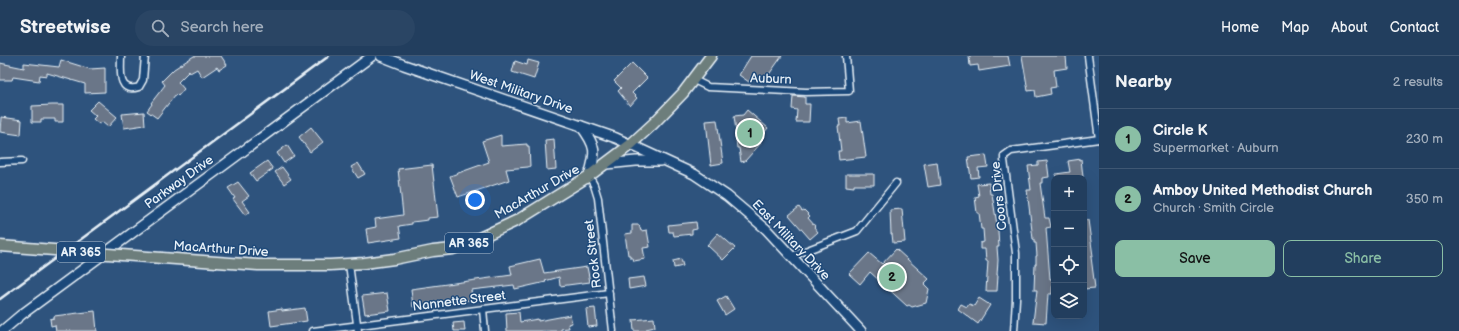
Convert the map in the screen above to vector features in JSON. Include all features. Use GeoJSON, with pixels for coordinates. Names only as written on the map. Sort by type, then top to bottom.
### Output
{"type":"FeatureCollection","features":[{"type":"Feature","properties":{"kind":"main road","name":"MacArthur Drive"},"geometry":{"type":"LineString","coordinates":[[0,246],[258,265],[349,264],[394,259],[433,251],[453,249],[518,220],[606,164],[658,120],[694,80],[711,56]]}},
{"type":"Feature","properties":{"kind":"street"},"geometry":{"type":"LineString","coordinates":[[121,56],[121,80],[123,84],[129,88],[139,87],[143,80],[145,56]]}},
{"type":"Feature","properties":{"kind":"street","name":"Parkway Drive"},"geometry":{"type":"LineString","coordinates":[[2,331],[21,315],[372,56]]}},
{"type":"Feature","properties":{"kind":"street","name":"West Military Drive"},"geometry":{"type":"LineString","coordinates":[[381,56],[616,138],[630,145]]}},
{"type":"Feature","properties":{"kind":"street"},"geometry":{"type":"LineString","coordinates":[[400,56],[404,65]]}},
{"type":"Feature","properties":{"kind":"street","name":"Auburn"},"geometry":{"type":"LineString","coordinates":[[694,80],[708,87],[806,92],[849,92],[846,56]]}},
{"type":"Feature","properties":{"kind":"street"},"geometry":{"type":"LineString","coordinates":[[1088,56],[1099,139]]}},
{"type":"Feature","properties":{"kind":"street"},"geometry":{"type":"LineString","coordinates":[[581,126],[590,138],[594,147],[594,156],[589,176]]}},
{"type":"Feature","properties":{"kind":"street","name":"Coors Drive"},"geometry":{"type":"LineString","coordinates":[[1014,331],[1016,253],[1004,156],[1011,152],[1099,139]]}},
{"type":"Feature","properties":{"kind":"street","name":"East Military Drive"},"geometry":{"type":"LineString","coordinates":[[630,145],[694,174],[728,196],[766,229],[860,331]]}},
{"type":"Feature","properties":{"kind":"street"},"geometry":{"type":"LineString","coordinates":[[0,162],[22,161]]}},
{"type":"Feature","properties":{"kind":"street"},"geometry":{"type":"LineString","coordinates":[[606,164],[636,161],[665,161]]}},
{"type":"Feature","properties":{"kind":"street","name":"Rock Street"},"geometry":{"type":"LineString","coordinates":[[589,176],[596,188],[598,198],[613,331]]}},
{"type":"Feature","properties":{"kind":"street"},"geometry":{"type":"LineString","coordinates":[[792,256],[857,231],[896,183]]}},
{"type":"Feature","properties":{"kind":"street"},"geometry":{"type":"LineString","coordinates":[[349,264],[358,328]]}},
{"type":"Feature","properties":{"kind":"street","name":"Nannette Street"},"geometry":{"type":"LineString","coordinates":[[313,331],[358,328],[483,309],[609,293]]}},
{"type":"Feature","properties":{"kind":"street"},"geometry":{"type":"LineString","coordinates":[[483,309],[485,331]]}},
{"type":"Feature","properties":{"kind":"building"},"geometry":{"type":"Polygon","coordinates":[[[194,56],[221,56],[227,65],[219,70],[217,67],[202,77],[197,69],[190,73],[189,71],[178,82],[184,89],[178,96],[176,94],[157,118],[147,111],[152,104],[151,103],[165,85],[162,81],[174,69],[194,56]]]}},
{"type":"Feature","properties":{"kind":"building"},"geometry":{"type":"Polygon","coordinates":[[[751,56],[782,56],[765,80],[761,77],[759,79],[753,75],[749,82],[739,75],[751,56]]]}},
{"type":"Feature","properties":{"kind":"building"},"geometry":{"type":"Polygon","coordinates":[[[969,56],[1008,56],[1010,66],[979,71],[978,65],[970,66],[969,56]]]}},
{"type":"Feature","properties":{"kind":"building"},"geometry":{"type":"Polygon","coordinates":[[[1022,56],[1066,56],[1067,68],[1054,70],[1056,87],[1050,88],[1051,94],[1036,97],[1035,90],[1028,91],[1022,56]]]}},
{"type":"Feature","properties":{"kind":"building"},"geometry":{"type":"Polygon","coordinates":[[[61,60],[90,69],[105,68],[105,92],[85,93],[85,84],[47,73],[47,76],[40,75],[39,81],[13,77],[12,80],[0,80],[0,63],[24,68],[24,63],[59,67],[61,60]]]}},
{"type":"Feature","properties":{"kind":"building"},"geometry":{"type":"Polygon","coordinates":[[[528,60],[539,63],[534,79],[512,72],[515,61],[527,65],[528,60]]]}},
{"type":"Feature","properties":{"kind":"building"},"geometry":{"type":"Polygon","coordinates":[[[632,63],[647,78],[632,93],[637,98],[630,106],[618,91],[621,88],[614,81],[632,63]]]}},
{"type":"Feature","properties":{"kind":"building"},"geometry":{"type":"Polygon","coordinates":[[[793,96],[805,97],[805,104],[810,104],[809,122],[796,122],[797,110],[792,109],[793,96]]]}},
{"type":"Feature","properties":{"kind":"building"},"geometry":{"type":"Polygon","coordinates":[[[98,101],[117,117],[108,127],[102,122],[99,124],[93,119],[96,116],[89,110],[98,101]]]}},
{"type":"Feature","properties":{"kind":"building"},"geometry":{"type":"Polygon","coordinates":[[[63,105],[63,122],[55,122],[55,119],[41,119],[41,122],[32,122],[32,106],[63,105]]]}},
{"type":"Feature","properties":{"kind":"building"},"geometry":{"type":"Polygon","coordinates":[[[747,110],[768,128],[758,140],[761,143],[745,161],[741,162],[739,148],[737,148],[734,116],[743,115],[747,110]]]}},
{"type":"Feature","properties":{"kind":"building"},"geometry":{"type":"Polygon","coordinates":[[[144,112],[145,125],[124,128],[122,114],[144,112]]]}},
{"type":"Feature","properties":{"kind":"building"},"geometry":{"type":"Polygon","coordinates":[[[1,117],[22,120],[21,135],[0,132],[1,117]]]}},
{"type":"Feature","properties":{"kind":"building"},"geometry":{"type":"Polygon","coordinates":[[[847,118],[847,123],[861,121],[866,157],[839,160],[838,151],[841,151],[838,126],[840,126],[839,119],[847,118]]]}},
{"type":"Feature","properties":{"kind":"building"},"geometry":{"type":"Polygon","coordinates":[[[717,120],[723,163],[711,165],[706,121],[717,120]]]}},
{"type":"Feature","properties":{"kind":"building"},"geometry":{"type":"Polygon","coordinates":[[[311,127],[323,142],[310,152],[299,137],[311,127]]]}},
{"type":"Feature","properties":{"kind":"building"},"geometry":{"type":"Polygon","coordinates":[[[501,135],[501,146],[527,144],[527,146],[529,146],[530,166],[506,169],[509,180],[458,197],[450,176],[489,162],[482,141],[501,135]]]}},
{"type":"Feature","properties":{"kind":"building"},"geometry":{"type":"Polygon","coordinates":[[[554,139],[556,169],[547,170],[545,140],[554,139]]]}},
{"type":"Feature","properties":{"kind":"building"},"geometry":{"type":"Polygon","coordinates":[[[287,145],[294,156],[284,163],[277,153],[287,145]]]}},
{"type":"Feature","properties":{"kind":"building"},"geometry":{"type":"Polygon","coordinates":[[[986,155],[988,167],[978,168],[979,177],[971,178],[968,157],[986,155]]]}},
{"type":"Feature","properties":{"kind":"building"},"geometry":{"type":"Polygon","coordinates":[[[1081,159],[1083,175],[1056,175],[1070,172],[1068,161],[1081,159]]]}},
{"type":"Feature","properties":{"kind":"building"},"geometry":{"type":"Polygon","coordinates":[[[267,161],[273,169],[256,181],[250,173],[267,161]]]}},
{"type":"Feature","properties":{"kind":"building"},"geometry":{"type":"Polygon","coordinates":[[[1047,161],[1049,177],[1042,178],[1042,183],[1040,183],[1045,218],[1049,218],[1051,227],[1046,228],[1051,294],[1048,294],[1046,323],[1033,322],[1037,290],[1034,290],[1035,264],[1037,256],[1036,243],[1034,243],[1033,239],[1027,190],[1031,190],[1028,166],[1038,165],[1038,162],[1047,161]]]}},
{"type":"Feature","properties":{"kind":"building"},"geometry":{"type":"Polygon","coordinates":[[[937,162],[940,185],[928,187],[924,164],[937,162]]]}},
{"type":"Feature","properties":{"kind":"building"},"geometry":{"type":"Polygon","coordinates":[[[358,163],[365,174],[358,178],[351,167],[358,163]]]}},
{"type":"Feature","properties":{"kind":"building"},"geometry":{"type":"Polygon","coordinates":[[[432,165],[438,217],[428,218],[428,220],[412,222],[412,224],[399,226],[401,238],[368,243],[366,229],[376,227],[375,219],[403,215],[398,169],[432,165]]]}},
{"type":"Feature","properties":{"kind":"building"},"geometry":{"type":"Polygon","coordinates":[[[282,167],[291,179],[284,184],[275,172],[282,167]]]}},
{"type":"Feature","properties":{"kind":"building"},"geometry":{"type":"Polygon","coordinates":[[[846,174],[874,174],[874,185],[854,185],[854,187],[846,186],[846,174]]]}},
{"type":"Feature","properties":{"kind":"building"},"geometry":{"type":"Polygon","coordinates":[[[238,182],[249,196],[242,201],[250,212],[245,215],[233,199],[235,198],[228,188],[238,182]]]}},
{"type":"Feature","properties":{"kind":"building"},"geometry":{"type":"Polygon","coordinates":[[[989,183],[998,231],[999,247],[997,247],[997,291],[986,291],[988,261],[986,261],[985,249],[980,249],[980,243],[984,242],[983,229],[981,229],[979,213],[977,213],[975,197],[979,196],[977,184],[989,183]]]}},
{"type":"Feature","properties":{"kind":"building"},"geometry":{"type":"Polygon","coordinates":[[[799,207],[810,216],[808,218],[818,232],[810,239],[789,215],[799,207]]]}},
{"type":"Feature","properties":{"kind":"building"},"geometry":{"type":"Polygon","coordinates":[[[902,209],[905,242],[893,243],[890,210],[902,209]]]}},
{"type":"Feature","properties":{"kind":"building"},"geometry":{"type":"Polygon","coordinates":[[[1087,220],[1093,256],[1091,257],[1095,288],[1087,289],[1087,220]]]}},
{"type":"Feature","properties":{"kind":"building"},"geometry":{"type":"Polygon","coordinates":[[[696,222],[697,229],[692,230],[692,234],[674,236],[673,232],[669,232],[668,225],[696,222]]]}},
{"type":"Feature","properties":{"kind":"building"},"geometry":{"type":"Polygon","coordinates":[[[632,225],[639,225],[641,231],[647,230],[650,247],[643,248],[645,259],[634,261],[633,258],[630,258],[630,255],[628,255],[625,234],[632,233],[632,225]]]}},
{"type":"Feature","properties":{"kind":"building"},"geometry":{"type":"Polygon","coordinates":[[[718,233],[735,248],[723,260],[707,245],[718,233]]]}},
{"type":"Feature","properties":{"kind":"building"},"geometry":{"type":"Polygon","coordinates":[[[896,249],[929,279],[924,284],[929,289],[926,303],[912,307],[909,305],[907,306],[870,272],[860,284],[849,274],[869,253],[882,264],[896,249]]]}},
{"type":"Feature","properties":{"kind":"building"},"geometry":{"type":"Polygon","coordinates":[[[540,259],[544,273],[587,267],[590,282],[560,286],[559,277],[545,281],[546,282],[515,289],[514,285],[471,290],[472,298],[470,300],[413,307],[411,289],[512,275],[510,266],[540,259]]]}},
{"type":"Feature","properties":{"kind":"building"},"geometry":{"type":"Polygon","coordinates":[[[681,259],[683,266],[674,268],[673,261],[681,259]]]}},
{"type":"Feature","properties":{"kind":"building"},"geometry":{"type":"Polygon","coordinates":[[[644,277],[646,286],[629,289],[628,279],[644,277]]]}},
{"type":"Feature","properties":{"kind":"building"},"geometry":{"type":"Polygon","coordinates":[[[387,293],[390,311],[365,314],[362,296],[387,293]]]}},
{"type":"Feature","properties":{"kind":"building"},"geometry":{"type":"Polygon","coordinates":[[[726,296],[734,309],[725,315],[717,301],[726,296]]]}},
{"type":"Feature","properties":{"kind":"building"},"geometry":{"type":"Polygon","coordinates":[[[979,298],[990,305],[978,324],[958,309],[961,304],[967,307],[969,304],[974,306],[979,298]]]}},
{"type":"Feature","properties":{"kind":"building"},"geometry":{"type":"Polygon","coordinates":[[[305,308],[307,321],[271,326],[269,311],[305,308]]]}},
{"type":"Feature","properties":{"kind":"building"},"geometry":{"type":"Polygon","coordinates":[[[595,308],[597,326],[588,327],[586,309],[595,308]]]}},
{"type":"Feature","properties":{"kind":"building"},"geometry":{"type":"Polygon","coordinates":[[[95,311],[97,331],[56,331],[55,325],[51,326],[50,319],[54,318],[54,316],[95,311]]]}},
{"type":"Feature","properties":{"kind":"building"},"geometry":{"type":"Polygon","coordinates":[[[519,312],[520,322],[538,319],[538,321],[570,315],[572,323],[568,324],[569,328],[561,329],[561,331],[507,331],[506,313],[519,312]]]}},
{"type":"Feature","properties":{"kind":"building"},"geometry":{"type":"Polygon","coordinates":[[[654,318],[655,327],[646,329],[647,331],[634,331],[633,320],[654,318]]]}},
{"type":"Feature","properties":{"kind":"building"},"geometry":{"type":"Polygon","coordinates":[[[464,322],[465,331],[454,331],[453,323],[464,322]]]}},
{"type":"Feature","properties":{"kind":"railway"},"geometry":{"type":"LineString","coordinates":[[0,299],[329,56]]}},
{"type":"Feature","properties":{"kind":"place","name":"Circle K"},"geometry":{"type":"Point","coordinates":[750,133]}},
{"type":"Feature","properties":{"kind":"place","name":"Amboy United Methodist Church"},"geometry":{"type":"Point","coordinates":[892,277]}}]}
